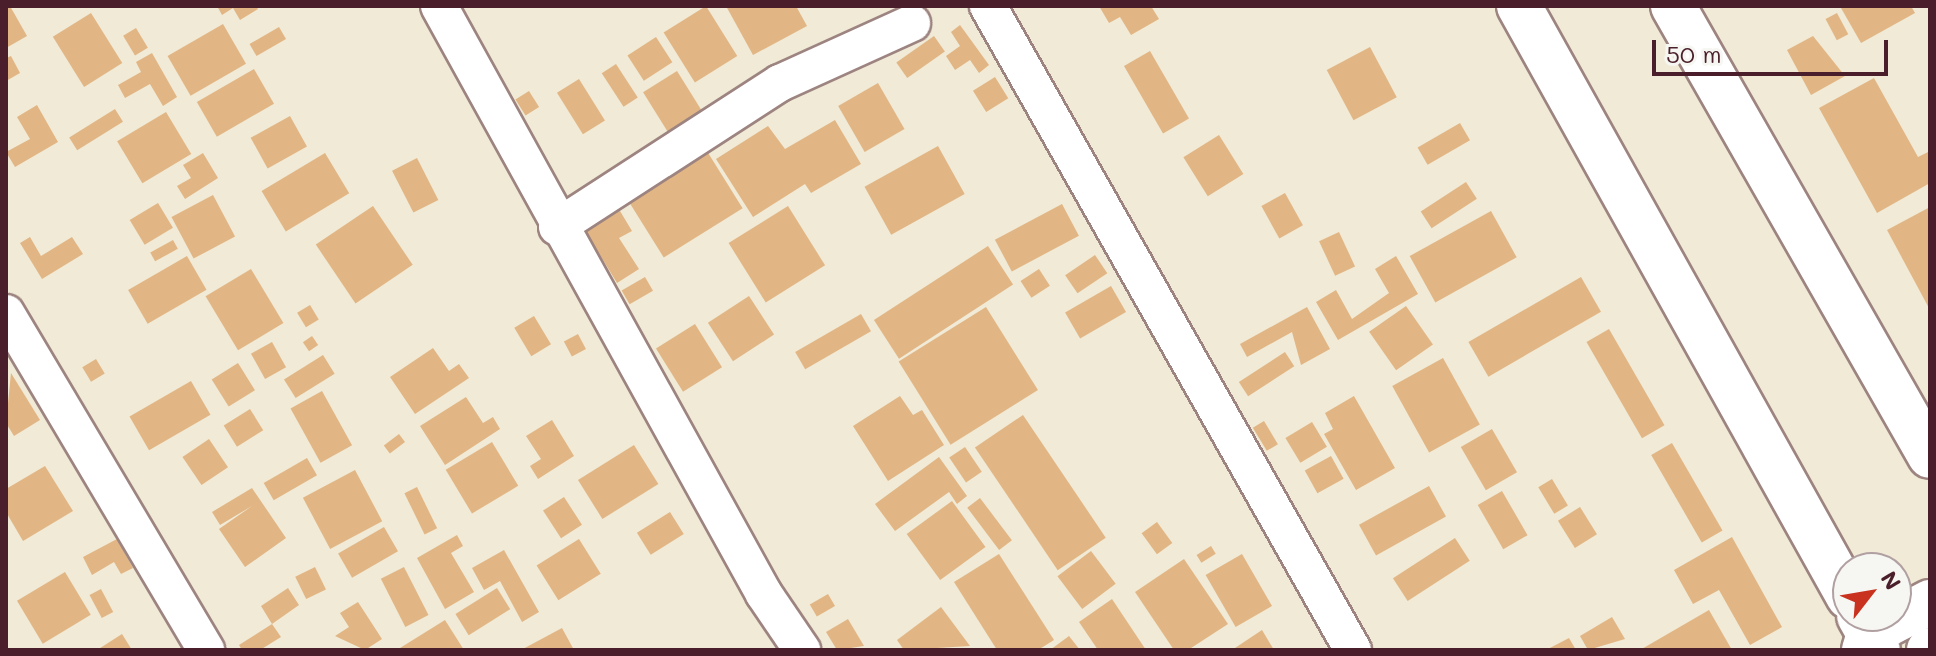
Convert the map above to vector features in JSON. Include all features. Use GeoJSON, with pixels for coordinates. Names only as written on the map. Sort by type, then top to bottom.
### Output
{"type":"FeatureCollection","features":[{"type":"Feature","properties":{"kind":"main road"},"geometry":{"type":"LineString","coordinates":[[1519,6],[1832,567]]}},
{"type":"Feature","properties":{"kind":"main road"},"geometry":{"type":"LineString","coordinates":[[1673,6],[1930,456]]}},
{"type":"Feature","properties":{"kind":"main road"},"geometry":{"type":"LineString","coordinates":[[1868,638],[1930,602]]}},
{"type":"Feature","properties":{"kind":"street"},"geometry":{"type":"LineString","coordinates":[[439,6],[557,227],[802,650]]}},
{"type":"Feature","properties":{"kind":"street"},"geometry":{"type":"LineString","coordinates":[[988,6],[1353,650]]}},
{"type":"Feature","properties":{"kind":"street"},"geometry":{"type":"LineString","coordinates":[[557,227],[780,83],[912,23]]}},
{"type":"Feature","properties":{"kind":"street"},"geometry":{"type":"LineString","coordinates":[[6,313],[206,650]]}},
{"type":"Feature","properties":{"kind":"building"},"geometry":{"type":"Polygon","coordinates":[[[10,6],[27,36],[6,48],[6,8],[10,6]]]}},
{"type":"Feature","properties":{"kind":"building"},"geometry":{"type":"Polygon","coordinates":[[[217,6],[256,6],[258,9],[240,20],[233,8],[222,15],[217,6]]]}},
{"type":"Feature","properties":{"kind":"building"},"geometry":{"type":"Polygon","coordinates":[[[706,6],[737,56],[695,83],[664,32],[706,6]]]}},
{"type":"Feature","properties":{"kind":"building"},"geometry":{"type":"Polygon","coordinates":[[[726,6],[796,6],[807,26],[753,55],[726,6]]]}},
{"type":"Feature","properties":{"kind":"building"},"geometry":{"type":"Polygon","coordinates":[[[1099,6],[1151,6],[1159,19],[1131,35],[1120,17],[1109,23],[1099,6]]]}},
{"type":"Feature","properties":{"kind":"building"},"geometry":{"type":"Polygon","coordinates":[[[1911,6],[1915,13],[1861,43],[1841,8],[1911,6]]]}},
{"type":"Feature","properties":{"kind":"building"},"geometry":{"type":"Polygon","coordinates":[[[91,13],[122,63],[84,87],[53,37],[91,13]]]}},
{"type":"Feature","properties":{"kind":"building"},"geometry":{"type":"Polygon","coordinates":[[[1837,13],[1848,34],[1837,40],[1826,19],[1837,13]]]}},
{"type":"Feature","properties":{"kind":"building"},"geometry":{"type":"Polygon","coordinates":[[[223,24],[246,64],[191,96],[168,56],[223,24]]]}},
{"type":"Feature","properties":{"kind":"building"},"geometry":{"type":"Polygon","coordinates":[[[960,25],[989,65],[979,73],[970,60],[955,70],[946,56],[960,46],[951,32],[960,25]]]}},
{"type":"Feature","properties":{"kind":"building"},"geometry":{"type":"Polygon","coordinates":[[[279,27],[286,39],[257,56],[250,44],[279,27]]]}},
{"type":"Feature","properties":{"kind":"building"},"geometry":{"type":"Polygon","coordinates":[[[136,28],[148,48],[135,55],[123,36],[136,28]]]}},
{"type":"Feature","properties":{"kind":"building"},"geometry":{"type":"Polygon","coordinates":[[[934,36],[945,52],[907,78],[896,62],[934,36]]]}},
{"type":"Feature","properties":{"kind":"building"},"geometry":{"type":"Polygon","coordinates":[[[1813,36],[1845,76],[1811,95],[1787,50],[1813,36]]]}},
{"type":"Feature","properties":{"kind":"building"},"geometry":{"type":"Polygon","coordinates":[[[656,37],[672,62],[644,81],[627,56],[656,37]]]}},
{"type":"Feature","properties":{"kind":"building"},"geometry":{"type":"Polygon","coordinates":[[[1370,47],[1397,97],[1353,120],[1327,70],[1370,47]]]}},
{"type":"Feature","properties":{"kind":"building"},"geometry":{"type":"Polygon","coordinates":[[[1150,51],[1189,119],[1163,134],[1124,66],[1150,51]]]}},
{"type":"Feature","properties":{"kind":"building"},"geometry":{"type":"Polygon","coordinates":[[[152,53],[177,97],[163,106],[150,84],[125,98],[118,85],[141,72],[136,62],[152,53]]]}},
{"type":"Feature","properties":{"kind":"building"},"geometry":{"type":"Polygon","coordinates":[[[11,56],[20,73],[6,81],[6,58],[11,56]]]}},
{"type":"Feature","properties":{"kind":"building"},"geometry":{"type":"Polygon","coordinates":[[[616,64],[638,98],[624,107],[602,73],[616,64]]]}},
{"type":"Feature","properties":{"kind":"building"},"geometry":{"type":"Polygon","coordinates":[[[254,69],[274,104],[217,137],[197,102],[254,69]]]}},
{"type":"Feature","properties":{"kind":"building"},"geometry":{"type":"Polygon","coordinates":[[[677,71],[708,120],[674,141],[643,92],[677,71]]]}},
{"type":"Feature","properties":{"kind":"building"},"geometry":{"type":"Polygon","coordinates":[[[995,77],[1008,98],[986,112],[973,91],[995,77]]]}},
{"type":"Feature","properties":{"kind":"building"},"geometry":{"type":"Polygon","coordinates":[[[1874,78],[1918,157],[1930,151],[1930,183],[1877,213],[1819,108],[1874,78]]]}},
{"type":"Feature","properties":{"kind":"building"},"geometry":{"type":"Polygon","coordinates":[[[579,79],[605,121],[583,134],[557,93],[579,79]]]}},
{"type":"Feature","properties":{"kind":"building"},"geometry":{"type":"Polygon","coordinates":[[[878,83],[904,129],[865,152],[838,106],[878,83]]]}},
{"type":"Feature","properties":{"kind":"building"},"geometry":{"type":"Polygon","coordinates":[[[529,91],[539,107],[525,116],[515,99],[529,91]]]}},
{"type":"Feature","properties":{"kind":"building"},"geometry":{"type":"Polygon","coordinates":[[[37,105],[58,142],[15,167],[6,152],[30,139],[17,117],[37,105]]]}},
{"type":"Feature","properties":{"kind":"building"},"geometry":{"type":"Polygon","coordinates":[[[115,109],[123,122],[77,150],[69,138],[115,109]]]}},
{"type":"Feature","properties":{"kind":"building"},"geometry":{"type":"Polygon","coordinates":[[[166,112],[191,154],[142,183],[117,141],[166,112]]]}},
{"type":"Feature","properties":{"kind":"building"},"geometry":{"type":"Polygon","coordinates":[[[290,116],[307,147],[268,168],[251,138],[290,116]]]}},
{"type":"Feature","properties":{"kind":"building"},"geometry":{"type":"Polygon","coordinates":[[[835,120],[861,164],[811,193],[805,184],[753,217],[716,159],[768,126],[785,149],[835,120]]]}},
{"type":"Feature","properties":{"kind":"building"},"geometry":{"type":"Polygon","coordinates":[[[1460,123],[1470,140],[1428,165],[1418,148],[1460,123]]]}},
{"type":"Feature","properties":{"kind":"building"},"geometry":{"type":"Polygon","coordinates":[[[1219,135],[1243,174],[1208,196],[1183,157],[1219,135]]]}},
{"type":"Feature","properties":{"kind":"building"},"geometry":{"type":"Polygon","coordinates":[[[938,146],[965,194],[891,235],[865,187],[938,146]]]}},
{"type":"Feature","properties":{"kind":"building"},"geometry":{"type":"Polygon","coordinates":[[[705,148],[743,208],[664,257],[626,197],[705,148]]]}},
{"type":"Feature","properties":{"kind":"building"},"geometry":{"type":"Polygon","coordinates":[[[203,153],[218,178],[185,199],[177,186],[191,178],[183,165],[203,153]]]}},
{"type":"Feature","properties":{"kind":"building"},"geometry":{"type":"Polygon","coordinates":[[[325,153],[349,193],[286,231],[262,191],[325,153]]]}},
{"type":"Feature","properties":{"kind":"building"},"geometry":{"type":"Polygon","coordinates":[[[417,158],[438,200],[413,213],[392,171],[417,158]]]}},
{"type":"Feature","properties":{"kind":"building"},"geometry":{"type":"Polygon","coordinates":[[[1466,182],[1477,199],[1432,228],[1421,211],[1466,182]]]}},
{"type":"Feature","properties":{"kind":"building"},"geometry":{"type":"Polygon","coordinates":[[[1285,193],[1303,225],[1279,238],[1261,206],[1285,193]]]}},
{"type":"Feature","properties":{"kind":"building"},"geometry":{"type":"Polygon","coordinates":[[[213,195],[235,236],[194,259],[172,217],[213,195]]]}},
{"type":"Feature","properties":{"kind":"building"},"geometry":{"type":"Polygon","coordinates":[[[158,203],[173,228],[145,245],[130,220],[158,203]]]}},
{"type":"Feature","properties":{"kind":"building"},"geometry":{"type":"Polygon","coordinates":[[[1062,204],[1079,236],[1012,271],[995,240],[1062,204]]]}},
{"type":"Feature","properties":{"kind":"building"},"geometry":{"type":"Polygon","coordinates":[[[373,206],[413,265],[355,303],[316,245],[373,206]]]}},
{"type":"Feature","properties":{"kind":"building"},"geometry":{"type":"Polygon","coordinates":[[[617,206],[632,231],[619,238],[639,269],[617,283],[583,227],[617,206]]]}},
{"type":"Feature","properties":{"kind":"building"},"geometry":{"type":"Polygon","coordinates":[[[788,206],[825,265],[766,302],[729,243],[788,206]]]}},
{"type":"Feature","properties":{"kind":"building"},"geometry":{"type":"Polygon","coordinates":[[[1930,207],[1930,310],[1887,230],[1930,207]]]}},
{"type":"Feature","properties":{"kind":"building"},"geometry":{"type":"Polygon","coordinates":[[[1491,211],[1517,257],[1435,302],[1410,256],[1491,211]]]}},
{"type":"Feature","properties":{"kind":"building"},"geometry":{"type":"Polygon","coordinates":[[[1339,232],[1355,266],[1335,276],[1319,241],[1339,232]]]}},
{"type":"Feature","properties":{"kind":"building"},"geometry":{"type":"Polygon","coordinates":[[[30,237],[41,256],[72,237],[83,254],[42,279],[20,243],[30,237]]]}},
{"type":"Feature","properties":{"kind":"building"},"geometry":{"type":"Polygon","coordinates":[[[173,240],[178,249],[155,261],[150,253],[173,240]]]}},
{"type":"Feature","properties":{"kind":"building"},"geometry":{"type":"Polygon","coordinates":[[[988,246],[1013,285],[899,359],[874,320],[988,246]]]}},
{"type":"Feature","properties":{"kind":"building"},"geometry":{"type":"Polygon","coordinates":[[[1095,255],[1107,273],[1077,293],[1065,275],[1095,255]]]}},
{"type":"Feature","properties":{"kind":"building"},"geometry":{"type":"Polygon","coordinates":[[[187,256],[207,290],[148,324],[128,290],[187,256]]]}},
{"type":"Feature","properties":{"kind":"building"},"geometry":{"type":"Polygon","coordinates":[[[1396,256],[1418,294],[1338,340],[1316,302],[1336,290],[1352,319],[1389,293],[1375,269],[1396,256]]]}},
{"type":"Feature","properties":{"kind":"building"},"geometry":{"type":"Polygon","coordinates":[[[251,269],[283,323],[238,350],[206,296],[251,269]]]}},
{"type":"Feature","properties":{"kind":"building"},"geometry":{"type":"Polygon","coordinates":[[[1039,269],[1050,286],[1031,298],[1021,281],[1039,269]]]}},
{"type":"Feature","properties":{"kind":"building"},"geometry":{"type":"Polygon","coordinates":[[[645,277],[653,291],[630,304],[622,290],[645,277]]]}},
{"type":"Feature","properties":{"kind":"building"},"geometry":{"type":"Polygon","coordinates":[[[1581,277],[1601,312],[1488,377],[1468,342],[1581,277]]]}},
{"type":"Feature","properties":{"kind":"building"},"geometry":{"type":"Polygon","coordinates":[[[1111,286],[1126,312],[1080,338],[1065,313],[1111,286]]]}},
{"type":"Feature","properties":{"kind":"building"},"geometry":{"type":"Polygon","coordinates":[[[749,296],[774,335],[733,361],[708,323],[749,296]]]}},
{"type":"Feature","properties":{"kind":"building"},"geometry":{"type":"Polygon","coordinates":[[[310,305],[319,320],[306,327],[297,313],[310,305]]]}},
{"type":"Feature","properties":{"kind":"building"},"geometry":{"type":"Polygon","coordinates":[[[1406,306],[1433,345],[1396,370],[1369,332],[1406,306]]]}},
{"type":"Feature","properties":{"kind":"building"},"geometry":{"type":"Polygon","coordinates":[[[986,307],[1038,390],[951,445],[899,362],[986,307]]]}},
{"type":"Feature","properties":{"kind":"building"},"geometry":{"type":"Polygon","coordinates":[[[1307,307],[1330,349],[1301,365],[1292,332],[1247,357],[1240,344],[1307,307]]]}},
{"type":"Feature","properties":{"kind":"building"},"geometry":{"type":"Polygon","coordinates":[[[861,314],[871,331],[805,369],[795,352],[861,314]]]}},
{"type":"Feature","properties":{"kind":"building"},"geometry":{"type":"Polygon","coordinates":[[[534,316],[551,344],[531,356],[514,328],[534,316]]]}},
{"type":"Feature","properties":{"kind":"building"},"geometry":{"type":"Polygon","coordinates":[[[695,324],[722,367],[683,392],[656,348],[695,324]]]}},
{"type":"Feature","properties":{"kind":"building"},"geometry":{"type":"Polygon","coordinates":[[[1609,329],[1664,425],[1642,438],[1586,342],[1609,329]]]}},
{"type":"Feature","properties":{"kind":"building"},"geometry":{"type":"Polygon","coordinates":[[[578,334],[586,349],[572,357],[564,342],[578,334]]]}},
{"type":"Feature","properties":{"kind":"building"},"geometry":{"type":"Polygon","coordinates":[[[312,336],[318,345],[309,351],[303,342],[312,336]]]}},
{"type":"Feature","properties":{"kind":"building"},"geometry":{"type":"Polygon","coordinates":[[[272,342],[286,367],[265,379],[251,354],[272,342]]]}},
{"type":"Feature","properties":{"kind":"building"},"geometry":{"type":"Polygon","coordinates":[[[433,348],[449,371],[459,364],[469,378],[415,414],[390,377],[433,348]]]}},
{"type":"Feature","properties":{"kind":"building"},"geometry":{"type":"Polygon","coordinates":[[[1285,352],[1294,366],[1248,396],[1239,382],[1285,352]]]}},
{"type":"Feature","properties":{"kind":"building"},"geometry":{"type":"Polygon","coordinates":[[[323,355],[335,374],[296,398],[284,379],[323,355]]]}},
{"type":"Feature","properties":{"kind":"building"},"geometry":{"type":"Polygon","coordinates":[[[1443,358],[1480,424],[1429,453],[1392,386],[1443,358]]]}},
{"type":"Feature","properties":{"kind":"building"},"geometry":{"type":"Polygon","coordinates":[[[96,359],[105,374],[91,382],[82,367],[96,359]]]}},
{"type":"Feature","properties":{"kind":"building"},"geometry":{"type":"Polygon","coordinates":[[[238,363],[255,390],[229,407],[212,379],[238,363]]]}},
{"type":"Feature","properties":{"kind":"building"},"geometry":{"type":"Polygon","coordinates":[[[11,373],[40,420],[14,436],[6,423],[11,373]]]}},
{"type":"Feature","properties":{"kind":"building"},"geometry":{"type":"Polygon","coordinates":[[[191,381],[211,415],[149,450],[130,416],[191,381]]]}},
{"type":"Feature","properties":{"kind":"building"},"geometry":{"type":"Polygon","coordinates":[[[322,391],[352,445],[321,463],[291,408],[322,391]]]}},
{"type":"Feature","properties":{"kind":"building"},"geometry":{"type":"Polygon","coordinates":[[[900,396],[913,415],[922,410],[944,445],[888,481],[853,426],[900,396]]]}},
{"type":"Feature","properties":{"kind":"building"},"geometry":{"type":"Polygon","coordinates":[[[1354,396],[1395,468],[1356,490],[1324,434],[1333,429],[1325,413],[1354,396]]]}},
{"type":"Feature","properties":{"kind":"building"},"geometry":{"type":"Polygon","coordinates":[[[466,397],[483,423],[493,417],[500,429],[445,465],[420,426],[466,397]]]}},
{"type":"Feature","properties":{"kind":"building"},"geometry":{"type":"Polygon","coordinates":[[[250,409],[263,430],[237,447],[224,425],[250,409]]]}},
{"type":"Feature","properties":{"kind":"building"},"geometry":{"type":"Polygon","coordinates":[[[1023,415],[1106,538],[1058,570],[975,447],[1023,415]]]}},
{"type":"Feature","properties":{"kind":"building"},"geometry":{"type":"Polygon","coordinates":[[[552,420],[574,456],[538,479],[530,466],[541,459],[526,436],[552,420]]]}},
{"type":"Feature","properties":{"kind":"building"},"geometry":{"type":"Polygon","coordinates":[[[1264,421],[1278,444],[1267,451],[1253,428],[1264,421]]]}},
{"type":"Feature","properties":{"kind":"building"},"geometry":{"type":"Polygon","coordinates":[[[1312,422],[1327,447],[1300,463],[1285,438],[1312,422]]]}},
{"type":"Feature","properties":{"kind":"building"},"geometry":{"type":"Polygon","coordinates":[[[1492,429],[1517,472],[1486,490],[1461,447],[1492,429]]]}},
{"type":"Feature","properties":{"kind":"building"},"geometry":{"type":"Polygon","coordinates":[[[399,434],[405,442],[390,453],[384,445],[399,434]]]}},
{"type":"Feature","properties":{"kind":"building"},"geometry":{"type":"Polygon","coordinates":[[[209,439],[228,467],[201,485],[182,457],[209,439]]]}},
{"type":"Feature","properties":{"kind":"building"},"geometry":{"type":"Polygon","coordinates":[[[492,442],[518,486],[472,514],[446,470],[492,442]]]}},
{"type":"Feature","properties":{"kind":"building"},"geometry":{"type":"Polygon","coordinates":[[[1672,443],[1722,530],[1702,542],[1651,455],[1672,443]]]}},
{"type":"Feature","properties":{"kind":"building"},"geometry":{"type":"Polygon","coordinates":[[[634,445],[658,484],[602,519],[578,480],[634,445]]]}},
{"type":"Feature","properties":{"kind":"building"},"geometry":{"type":"Polygon","coordinates":[[[965,447],[982,472],[966,482],[949,458],[965,447]]]}},
{"type":"Feature","properties":{"kind":"building"},"geometry":{"type":"Polygon","coordinates":[[[1331,456],[1344,479],[1317,493],[1305,471],[1331,456]]]}},
{"type":"Feature","properties":{"kind":"building"},"geometry":{"type":"Polygon","coordinates":[[[939,457],[967,496],[957,504],[949,492],[895,531],[875,504],[939,457]]]}},
{"type":"Feature","properties":{"kind":"building"},"geometry":{"type":"Polygon","coordinates":[[[307,458],[317,475],[274,500],[264,483],[307,458]]]}},
{"type":"Feature","properties":{"kind":"building"},"geometry":{"type":"Polygon","coordinates":[[[45,466],[73,511],[23,541],[6,512],[6,489],[45,466]]]}},
{"type":"Feature","properties":{"kind":"building"},"geometry":{"type":"Polygon","coordinates":[[[355,470],[382,521],[330,549],[303,498],[355,470]]]}},
{"type":"Feature","properties":{"kind":"building"},"geometry":{"type":"Polygon","coordinates":[[[1552,479],[1568,506],[1554,514],[1538,487],[1552,479]]]}},
{"type":"Feature","properties":{"kind":"building"},"geometry":{"type":"Polygon","coordinates":[[[1429,486],[1446,517],[1376,555],[1359,525],[1429,486]]]}},
{"type":"Feature","properties":{"kind":"building"},"geometry":{"type":"Polygon","coordinates":[[[417,487],[437,528],[425,534],[404,493],[417,487]]]}},
{"type":"Feature","properties":{"kind":"building"},"geometry":{"type":"Polygon","coordinates":[[[252,488],[286,538],[245,567],[219,529],[252,506],[220,525],[212,512],[252,488]]]}},
{"type":"Feature","properties":{"kind":"building"},"geometry":{"type":"Polygon","coordinates":[[[1502,491],[1528,535],[1503,549],[1478,505],[1502,491]]]}},
{"type":"Feature","properties":{"kind":"building"},"geometry":{"type":"Polygon","coordinates":[[[564,497],[582,525],[561,538],[543,511],[564,497]]]}},
{"type":"Feature","properties":{"kind":"building"},"geometry":{"type":"Polygon","coordinates":[[[980,498],[1012,540],[999,550],[967,508],[980,498]]]}},
{"type":"Feature","properties":{"kind":"building"},"geometry":{"type":"Polygon","coordinates":[[[952,501],[986,547],[940,580],[907,534],[952,501]]]}},
{"type":"Feature","properties":{"kind":"building"},"geometry":{"type":"Polygon","coordinates":[[[1580,507],[1597,534],[1575,548],[1558,521],[1580,507]]]}},
{"type":"Feature","properties":{"kind":"building"},"geometry":{"type":"Polygon","coordinates":[[[670,512],[684,534],[651,555],[637,533],[670,512]]]}},
{"type":"Feature","properties":{"kind":"building"},"geometry":{"type":"Polygon","coordinates":[[[1157,522],[1172,543],[1157,554],[1142,533],[1157,522]]]}},
{"type":"Feature","properties":{"kind":"building"},"geometry":{"type":"Polygon","coordinates":[[[384,527],[398,551],[352,578],[338,554],[384,527]]]}},
{"type":"Feature","properties":{"kind":"building"},"geometry":{"type":"Polygon","coordinates":[[[457,535],[463,546],[451,553],[474,592],[445,609],[417,558],[457,535]]]}},
{"type":"Feature","properties":{"kind":"building"},"geometry":{"type":"Polygon","coordinates":[[[1732,537],[1782,627],[1750,645],[1719,590],[1693,604],[1674,570],[1732,537]]]}},
{"type":"Feature","properties":{"kind":"building"},"geometry":{"type":"Polygon","coordinates":[[[1455,538],[1470,561],[1408,601],[1393,578],[1455,538]]]}},
{"type":"Feature","properties":{"kind":"building"},"geometry":{"type":"Polygon","coordinates":[[[117,539],[133,568],[121,574],[114,562],[92,575],[83,557],[117,539]]]}},
{"type":"Feature","properties":{"kind":"building"},"geometry":{"type":"Polygon","coordinates":[[[579,539],[601,574],[558,600],[537,565],[579,539]]]}},
{"type":"Feature","properties":{"kind":"building"},"geometry":{"type":"Polygon","coordinates":[[[1211,546],[1216,554],[1201,563],[1197,555],[1211,546]]]}},
{"type":"Feature","properties":{"kind":"building"},"geometry":{"type":"Polygon","coordinates":[[[504,550],[539,612],[522,622],[500,581],[484,590],[472,568],[504,550]]]}},
{"type":"Feature","properties":{"kind":"building"},"geometry":{"type":"Polygon","coordinates":[[[1091,551],[1116,584],[1082,609],[1057,576],[1091,551]]]}},
{"type":"Feature","properties":{"kind":"building"},"geometry":{"type":"Polygon","coordinates":[[[999,554],[1054,640],[1038,650],[997,650],[954,582],[999,554]]]}},
{"type":"Feature","properties":{"kind":"building"},"geometry":{"type":"Polygon","coordinates":[[[1242,554],[1272,606],[1236,627],[1206,575],[1242,554]]]}},
{"type":"Feature","properties":{"kind":"building"},"geometry":{"type":"Polygon","coordinates":[[[1184,559],[1228,624],[1188,650],[1174,650],[1135,592],[1184,559]]]}},
{"type":"Feature","properties":{"kind":"building"},"geometry":{"type":"Polygon","coordinates":[[[315,567],[326,589],[306,599],[295,577],[315,567]]]}},
{"type":"Feature","properties":{"kind":"building"},"geometry":{"type":"Polygon","coordinates":[[[404,567],[429,615],[405,627],[381,579],[404,567]]]}},
{"type":"Feature","properties":{"kind":"building"},"geometry":{"type":"Polygon","coordinates":[[[65,572],[91,615],[43,644],[17,601],[65,572]]]}},
{"type":"Feature","properties":{"kind":"building"},"geometry":{"type":"Polygon","coordinates":[[[288,588],[299,605],[272,624],[261,606],[288,588]]]}},
{"type":"Feature","properties":{"kind":"building"},"geometry":{"type":"Polygon","coordinates":[[[497,588],[510,609],[469,635],[455,614],[497,588]]]}},
{"type":"Feature","properties":{"kind":"building"},"geometry":{"type":"Polygon","coordinates":[[[101,589],[113,612],[102,618],[90,595],[101,589]]]}},
{"type":"Feature","properties":{"kind":"building"},"geometry":{"type":"Polygon","coordinates":[[[828,594],[835,606],[817,617],[810,604],[828,594]]]}},
{"type":"Feature","properties":{"kind":"building"},"geometry":{"type":"Polygon","coordinates":[[[1112,599],[1146,650],[1098,650],[1079,622],[1112,599]]]}},
{"type":"Feature","properties":{"kind":"building"},"geometry":{"type":"Polygon","coordinates":[[[358,602],[382,639],[365,650],[335,636],[349,627],[340,613],[358,602]]]}},
{"type":"Feature","properties":{"kind":"building"},"geometry":{"type":"Polygon","coordinates":[[[941,607],[970,646],[904,650],[897,640],[941,607]]]}},
{"type":"Feature","properties":{"kind":"building"},"geometry":{"type":"Polygon","coordinates":[[[1709,610],[1732,650],[1640,650],[1709,610]]]}},
{"type":"Feature","properties":{"kind":"building"},"geometry":{"type":"Polygon","coordinates":[[[1612,617],[1625,639],[1588,650],[1580,636],[1612,617]]]}},
{"type":"Feature","properties":{"kind":"building"},"geometry":{"type":"Polygon","coordinates":[[[848,619],[864,646],[837,650],[826,632],[848,619]]]}},
{"type":"Feature","properties":{"kind":"building"},"geometry":{"type":"Polygon","coordinates":[[[445,620],[464,650],[401,650],[400,648],[445,620]]]}},
{"type":"Feature","properties":{"kind":"building"},"geometry":{"type":"Polygon","coordinates":[[[272,624],[281,637],[260,650],[242,650],[239,645],[272,624]]]}},
{"type":"Feature","properties":{"kind":"building"},"geometry":{"type":"Polygon","coordinates":[[[562,628],[574,650],[521,650],[562,628]]]}},
{"type":"Feature","properties":{"kind":"building"},"geometry":{"type":"Polygon","coordinates":[[[1262,630],[1274,650],[1232,650],[1262,630]]]}},
{"type":"Feature","properties":{"kind":"building"},"geometry":{"type":"Polygon","coordinates":[[[122,634],[132,650],[97,650],[122,634]]]}},
{"type":"Feature","properties":{"kind":"building"},"geometry":{"type":"Polygon","coordinates":[[[1069,636],[1080,650],[1050,650],[1069,636]]]}},
{"type":"Feature","properties":{"kind":"building"},"geometry":{"type":"Polygon","coordinates":[[[1569,638],[1576,650],[1546,650],[1569,638]]]}}]}
